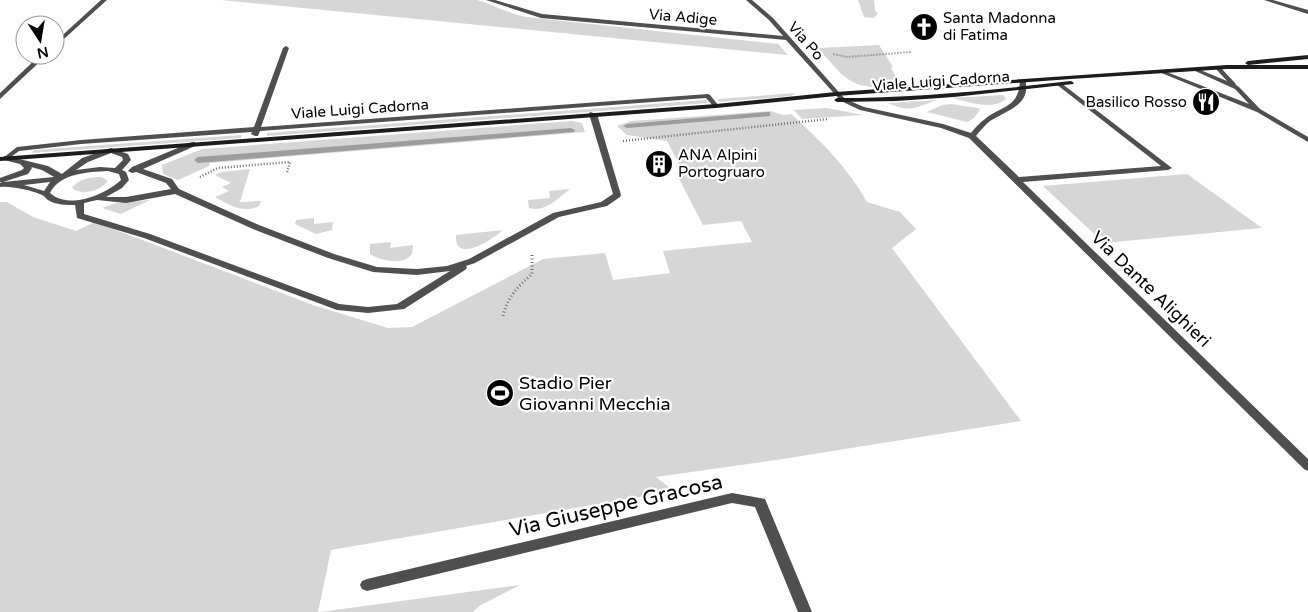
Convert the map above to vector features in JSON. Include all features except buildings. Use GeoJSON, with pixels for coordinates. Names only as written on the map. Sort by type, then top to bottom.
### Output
{"type":"FeatureCollection","features":[{"type":"Feature","properties":{"kind":"main road","name":"Viale Luigi Cadorna"},"geometry":{"type":"LineString","coordinates":[[1227,68],[1246,63],[1308,57]]}},
{"type":"Feature","properties":{"kind":"main road","name":"Viale Luigi Cadorna"},"geometry":{"type":"LineString","coordinates":[[3,159],[716,106],[836,94],[1071,76],[1090,78],[1218,68],[1308,67]]}},
{"type":"Feature","properties":{"kind":"main road","name":"Viale Luigi Cadorna"},"geometry":{"type":"LineString","coordinates":[[793,99],[908,99],[1024,89],[1080,82],[1090,78]]}},
{"type":"Feature","properties":{"kind":"street"},"geometry":{"type":"LineString","coordinates":[[65,36],[104,0]]}},
{"type":"Feature","properties":{"kind":"street","name":"Via Adige"},"geometry":{"type":"LineString","coordinates":[[489,0],[541,16],[787,38]]}},
{"type":"Feature","properties":{"kind":"street","name":"Via Po"},"geometry":{"type":"LineString","coordinates":[[749,0],[771,19],[843,100]]}},
{"type":"Feature","properties":{"kind":"street"},"geometry":{"type":"LineString","coordinates":[[1267,0],[1308,12]]}},
{"type":"Feature","properties":{"kind":"street"},"geometry":{"type":"LineString","coordinates":[[253,140],[286,48]]}},
{"type":"Feature","properties":{"kind":"street"},"geometry":{"type":"LineString","coordinates":[[0,97],[34,65]]}},
{"type":"Feature","properties":{"kind":"street"},"geometry":{"type":"LineString","coordinates":[[1218,68],[1259,111]]}},
{"type":"Feature","properties":{"kind":"street"},"geometry":{"type":"LineString","coordinates":[[1196,70],[1237,88]]}},
{"type":"Feature","properties":{"kind":"street"},"geometry":{"type":"LineString","coordinates":[[1162,72],[1259,111],[1308,140]]}},
{"type":"Feature","properties":{"kind":"street"},"geometry":{"type":"LineString","coordinates":[[972,136],[987,120],[1015,105],[1024,89],[1023,80]]}},
{"type":"Feature","properties":{"kind":"street"},"geometry":{"type":"LineString","coordinates":[[1016,180],[1168,168],[1059,84]]}},
{"type":"Feature","properties":{"kind":"street","name":"Viale Luigi Cadorna"},"geometry":{"type":"LineString","coordinates":[[3,159],[17,149],[35,146],[708,96],[716,106]]}},
{"type":"Feature","properties":{"kind":"street","name":"Via Dante Alighieri"},"geometry":{"type":"LineString","coordinates":[[843,100],[862,109],[950,128],[972,136],[1308,466]]}},
{"type":"Feature","properties":{"kind":"street"},"geometry":{"type":"LineString","coordinates":[[80,201],[80,216],[147,236],[337,307],[368,310],[400,307],[472,261],[556,215],[604,204],[616,195],[603,143],[593,114]]}},
{"type":"Feature","properties":{"kind":"street"},"geometry":{"type":"LineString","coordinates":[[124,175],[192,144]]}},
{"type":"Feature","properties":{"kind":"street"},"geometry":{"type":"LineString","coordinates":[[46,194],[53,183],[85,160],[111,150],[125,156],[127,160],[117,170]]}},
{"type":"Feature","properties":{"kind":"street"},"geometry":{"type":"LineString","coordinates":[[3,159],[45,168],[62,178]]}},
{"type":"Feature","properties":{"kind":"street"},"geometry":{"type":"LineString","coordinates":[[0,180],[25,172],[28,168],[23,162]]}},
{"type":"Feature","properties":{"kind":"street"},"geometry":{"type":"LineString","coordinates":[[0,185],[62,178],[97,169],[117,170],[124,175]]}},
{"type":"Feature","properties":{"kind":"street"},"geometry":{"type":"LineString","coordinates":[[135,169],[169,181],[176,191],[256,227],[331,256],[376,270],[417,272],[448,269],[472,261]]}},
{"type":"Feature","properties":{"kind":"street"},"geometry":{"type":"LineString","coordinates":[[0,185],[23,187],[46,194],[52,200],[80,201],[114,190],[125,180],[124,175]]}},
{"type":"Feature","properties":{"kind":"street"},"geometry":{"type":"LineString","coordinates":[[93,198],[126,200],[176,191]]}},
{"type":"Feature","properties":{"kind":"street","name":"Via Giuseppe Gracosa"},"geometry":{"type":"LineString","coordinates":[[367,585],[732,498],[760,503],[805,612]]}},
{"type":"Feature","properties":{"kind":"path"},"geometry":{"type":"LineString","coordinates":[[798,50],[813,49],[817,53],[847,57],[912,52]]}},
{"type":"Feature","properties":{"kind":"path"},"geometry":{"type":"LineString","coordinates":[[603,143],[835,119]]}},
{"type":"Feature","properties":{"kind":"path"},"geometry":{"type":"LineString","coordinates":[[503,316],[506,304],[520,284],[532,274],[530,242],[521,234]]}},
{"type":"Feature","properties":{"kind":"shaded area"},"geometry":{"type":"Polygon","coordinates":[[[221,0],[477,0],[526,17],[778,44],[788,55],[221,0]]]}},
{"type":"Feature","properties":{"kind":"shaded area"},"geometry":{"type":"Polygon","coordinates":[[[858,0],[874,0],[875,11],[878,13],[874,18],[864,17],[858,0]]]}},
{"type":"Feature","properties":{"kind":"shaded area"},"geometry":{"type":"Polygon","coordinates":[[[879,45],[893,67],[891,68],[901,87],[871,87],[852,82],[837,70],[818,48],[879,45]]]}},
{"type":"Feature","properties":{"kind":"shaded area"},"geometry":{"type":"Polygon","coordinates":[[[795,93],[791,96],[719,102],[718,99],[795,93]]]}},
{"type":"Feature","properties":{"kind":"shaded area"},"geometry":{"type":"Polygon","coordinates":[[[1003,95],[1006,99],[1000,103],[987,105],[952,98],[1003,95]]]}},
{"type":"Feature","properties":{"kind":"shaded area"},"geometry":{"type":"Polygon","coordinates":[[[706,100],[708,103],[267,136],[267,133],[706,100]]]}},
{"type":"Feature","properties":{"kind":"shaded area"},"geometry":{"type":"Polygon","coordinates":[[[936,100],[907,109],[888,103],[936,100]]]}},
{"type":"Feature","properties":{"kind":"shaded area"},"geometry":{"type":"Polygon","coordinates":[[[951,104],[978,108],[980,110],[974,118],[967,122],[927,112],[942,105],[951,104]]]}},
{"type":"Feature","properties":{"kind":"shaded area"},"geometry":{"type":"Polygon","coordinates":[[[827,108],[863,115],[802,119],[794,110],[827,108]]]}},
{"type":"Feature","properties":{"kind":"shaded area","name":"Stadio Pier Giovanni Mecchia"},"geometry":{"type":"Polygon","coordinates":[[[771,111],[783,115],[791,114],[833,155],[867,202],[900,212],[916,229],[892,248],[1021,421],[656,477],[674,491],[331,550],[318,612],[0,612],[0,202],[7,202],[33,217],[76,231],[95,222],[313,305],[388,328],[412,327],[543,259],[605,253],[613,280],[670,273],[663,251],[752,242],[741,221],[703,225],[676,173],[683,172],[667,141],[627,135],[617,126],[631,121],[771,111]]]}},
{"type":"Feature","properties":{"kind":"shaded area"},"geometry":{"type":"Polygon","coordinates":[[[572,121],[582,123],[585,132],[210,163],[209,166],[178,180],[163,174],[162,165],[202,149],[572,121]]]}},
{"type":"Feature","properties":{"kind":"shaded area"},"geometry":{"type":"Polygon","coordinates":[[[241,135],[241,138],[31,153],[34,150],[241,135]]]}},
{"type":"Feature","properties":{"kind":"shaded area"},"geometry":{"type":"Polygon","coordinates":[[[250,169],[240,202],[261,201],[259,206],[242,209],[215,197],[229,191],[222,187],[231,183],[215,175],[222,172],[250,169]]]}},
{"type":"Feature","properties":{"kind":"shaded area"},"geometry":{"type":"Polygon","coordinates":[[[1187,174],[1262,228],[1104,243],[1043,186],[1187,174]]]}},
{"type":"Feature","properties":{"kind":"shaded area"},"geometry":{"type":"Polygon","coordinates":[[[101,177],[107,180],[107,182],[95,190],[80,192],[72,188],[78,182],[85,179],[101,177]]]}},
{"type":"Feature","properties":{"kind":"shaded area"},"geometry":{"type":"Polygon","coordinates":[[[570,189],[546,207],[529,208],[528,200],[550,198],[549,191],[570,189]]]}},
{"type":"Feature","properties":{"kind":"shaded area"},"geometry":{"type":"Polygon","coordinates":[[[150,200],[121,214],[102,208],[116,203],[150,200]]]}},
{"type":"Feature","properties":{"kind":"shaded area"},"geometry":{"type":"Polygon","coordinates":[[[314,218],[314,224],[333,222],[332,230],[316,234],[295,224],[296,220],[314,218]]]}},
{"type":"Feature","properties":{"kind":"shaded area"},"geometry":{"type":"Polygon","coordinates":[[[503,230],[488,241],[469,249],[459,247],[457,243],[456,235],[503,230]]]}},
{"type":"Feature","properties":{"kind":"shaded area"},"geometry":{"type":"Polygon","coordinates":[[[391,242],[390,248],[413,245],[412,254],[404,260],[392,261],[380,259],[370,254],[370,244],[391,242]]]}},
{"type":"Feature","properties":{"kind":"shaded area"},"geometry":{"type":"Polygon","coordinates":[[[520,585],[479,606],[473,612],[320,612],[520,585]]]}},
{"type":"Feature","properties":{"kind":"waterway"},"geometry":{"type":"LineString","coordinates":[[627,126],[767,114]]}},
{"type":"Feature","properties":{"kind":"waterway"},"geometry":{"type":"LineString","coordinates":[[198,160],[571,130]]}},
{"type":"Feature","properties":{"kind":"place","name":"Santa Madonna di Fatima"},"geometry":{"type":"Point","coordinates":[924,27]}},
{"type":"Feature","properties":{"kind":"place","name":"Basilico Rosso"},"geometry":{"type":"Point","coordinates":[1206,102]}},
{"type":"Feature","properties":{"kind":"place","name":"ANA Alpini Portogruaro"},"geometry":{"type":"Point","coordinates":[659,164]}},
{"type":"Feature","properties":{"kind":"place","name":"Stadio Pier Giovanni Mecchia"},"geometry":{"type":"Point","coordinates":[500,393]}}]}
